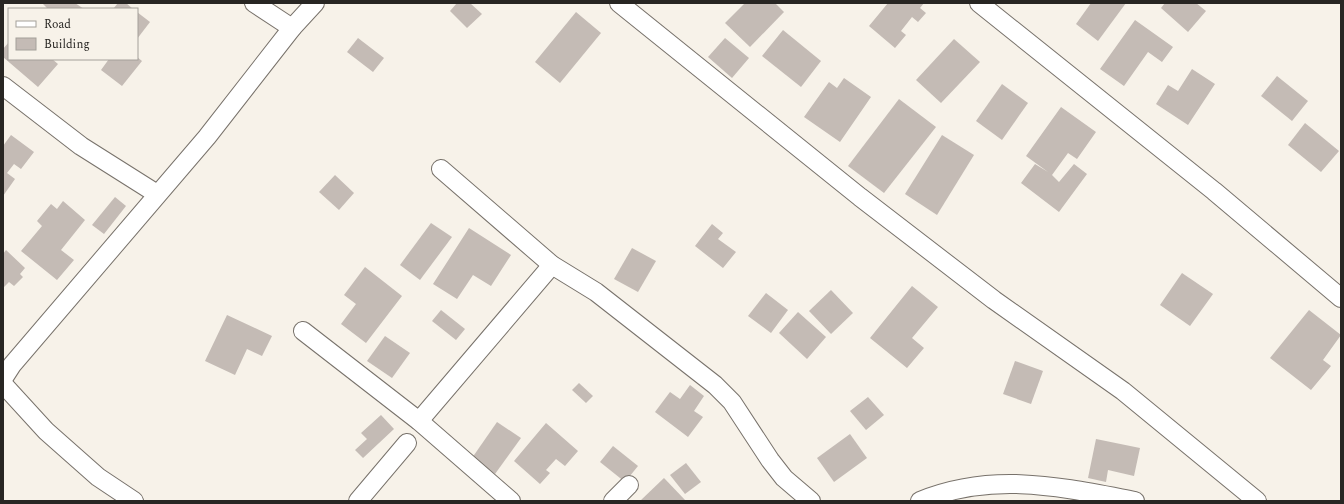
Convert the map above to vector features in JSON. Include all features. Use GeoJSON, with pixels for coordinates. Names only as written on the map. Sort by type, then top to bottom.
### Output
{"type":"FeatureCollection","features":[{"type":"Feature","properties":{"kind":"street"},"geometry":{"type":"LineString","coordinates":[[254,3],[292,28]]}},
{"type":"Feature","properties":{"kind":"street"},"geometry":{"type":"LineString","coordinates":[[3,379],[12,364],[208,137],[292,28],[315,3]]}},
{"type":"Feature","properties":{"kind":"street"},"geometry":{"type":"LineString","coordinates":[[619,3],[860,197],[994,300],[1123,391],[1257,501]]}},
{"type":"Feature","properties":{"kind":"street"},"geometry":{"type":"LineString","coordinates":[[979,3],[1214,191],[1341,298]]}},
{"type":"Feature","properties":{"kind":"street"},"geometry":{"type":"LineString","coordinates":[[3,86],[81,146],[158,194]]}},
{"type":"Feature","properties":{"kind":"street"},"geometry":{"type":"LineString","coordinates":[[441,169],[552,265],[596,292],[715,385],[732,402],[770,460],[784,478],[811,501]]}},
{"type":"Feature","properties":{"kind":"street"},"geometry":{"type":"LineString","coordinates":[[419,421],[552,265]]}},
{"type":"Feature","properties":{"kind":"street"},"geometry":{"type":"LineString","coordinates":[[303,331],[419,421],[511,501]]}},
{"type":"Feature","properties":{"kind":"street"},"geometry":{"type":"LineString","coordinates":[[3,384],[46,431],[98,477],[134,501]]}},
{"type":"Feature","properties":{"kind":"street"},"geometry":{"type":"LineString","coordinates":[[358,501],[407,443]]}},
{"type":"Feature","properties":{"kind":"street"},"geometry":{"type":"LineString","coordinates":[[920,501],[939,493],[965,487],[1004,483],[1031,484],[1065,488],[1135,501]]}},
{"type":"Feature","properties":{"kind":"street"},"geometry":{"type":"LineString","coordinates":[[613,501],[629,485]]}},
{"type":"Feature","properties":{"kind":"building"},"geometry":{"type":"Polygon","coordinates":[[[42,3],[75,3],[82,8],[47,8],[42,3]]]}},
{"type":"Feature","properties":{"kind":"building"},"geometry":{"type":"Polygon","coordinates":[[[118,3],[126,3],[132,8],[114,8],[118,3]]]}},
{"type":"Feature","properties":{"kind":"building"},"geometry":{"type":"Polygon","coordinates":[[[457,3],[470,3],[482,14],[467,28],[450,11],[457,3]]]}},
{"type":"Feature","properties":{"kind":"building"},"geometry":{"type":"Polygon","coordinates":[[[745,3],[775,3],[784,12],[750,47],[725,23],[745,3]]]}},
{"type":"Feature","properties":{"kind":"building"},"geometry":{"type":"Polygon","coordinates":[[[888,3],[924,3],[920,8],[926,13],[918,22],[912,17],[901,31],[906,35],[895,48],[869,26],[888,3]]]}},
{"type":"Feature","properties":{"kind":"building"},"geometry":{"type":"Polygon","coordinates":[[[1091,3],[1126,3],[1098,41],[1076,24],[1091,3]]]}},
{"type":"Feature","properties":{"kind":"building"},"geometry":{"type":"Polygon","coordinates":[[[1165,3],[1196,3],[1206,11],[1188,32],[1161,8],[1165,3]]]}},
{"type":"Feature","properties":{"kind":"building"},"geometry":{"type":"Polygon","coordinates":[[[576,12],[601,33],[560,83],[535,62],[576,12]]]}},
{"type":"Feature","properties":{"kind":"building"},"geometry":{"type":"Polygon","coordinates":[[[138,13],[150,22],[138,38],[138,13]]]}},
{"type":"Feature","properties":{"kind":"building"},"geometry":{"type":"Polygon","coordinates":[[[1135,20],[1173,47],[1162,62],[1148,52],[1124,86],[1100,69],[1135,20]]]}},
{"type":"Feature","properties":{"kind":"building"},"geometry":{"type":"Polygon","coordinates":[[[783,30],[821,61],[801,87],[762,56],[783,30]]]}},
{"type":"Feature","properties":{"kind":"building"},"geometry":{"type":"Polygon","coordinates":[[[358,38],[384,58],[373,72],[347,52],[358,38]]]}},
{"type":"Feature","properties":{"kind":"building"},"geometry":{"type":"Polygon","coordinates":[[[725,38],[749,58],[732,78],[708,57],[725,38]]]}},
{"type":"Feature","properties":{"kind":"building"},"geometry":{"type":"Polygon","coordinates":[[[954,39],[980,62],[941,103],[916,80],[954,39]]]}},
{"type":"Feature","properties":{"kind":"building"},"geometry":{"type":"Polygon","coordinates":[[[8,43],[8,60],[53,60],[58,64],[38,87],[3,57],[3,49],[8,43]]]}},
{"type":"Feature","properties":{"kind":"building"},"geometry":{"type":"Polygon","coordinates":[[[138,58],[142,61],[122,86],[101,70],[108,60],[138,60],[138,58]]]}},
{"type":"Feature","properties":{"kind":"building"},"geometry":{"type":"Polygon","coordinates":[[[1192,69],[1215,84],[1188,125],[1156,104],[1168,85],[1178,91],[1192,69]]]}},
{"type":"Feature","properties":{"kind":"building"},"geometry":{"type":"Polygon","coordinates":[[[1277,76],[1308,101],[1292,121],[1261,96],[1277,76]]]}},
{"type":"Feature","properties":{"kind":"building"},"geometry":{"type":"Polygon","coordinates":[[[844,78],[871,97],[840,142],[804,117],[829,82],[837,88],[844,78]]]}},
{"type":"Feature","properties":{"kind":"building"},"geometry":{"type":"Polygon","coordinates":[[[1002,84],[1028,103],[1002,140],[976,121],[1002,84]]]}},
{"type":"Feature","properties":{"kind":"building"},"geometry":{"type":"Polygon","coordinates":[[[899,99],[936,127],[884,193],[848,166],[899,99]]]}},
{"type":"Feature","properties":{"kind":"building"},"geometry":{"type":"Polygon","coordinates":[[[1061,107],[1096,132],[1077,159],[1068,153],[1052,175],[1059,182],[1074,164],[1087,174],[1059,212],[1021,183],[1035,164],[1048,172],[1026,156],[1061,107]]]}},
{"type":"Feature","properties":{"kind":"building"},"geometry":{"type":"Polygon","coordinates":[[[1305,123],[1339,151],[1321,172],[1288,145],[1305,123]]]}},
{"type":"Feature","properties":{"kind":"building"},"geometry":{"type":"Polygon","coordinates":[[[11,135],[34,152],[21,169],[14,164],[7,173],[15,179],[3,196],[3,146],[11,135]]]}},
{"type":"Feature","properties":{"kind":"building"},"geometry":{"type":"Polygon","coordinates":[[[942,135],[974,155],[937,215],[905,194],[942,135]]]}},
{"type":"Feature","properties":{"kind":"building"},"geometry":{"type":"Polygon","coordinates":[[[335,175],[354,193],[339,210],[319,192],[335,175]]]}},
{"type":"Feature","properties":{"kind":"building"},"geometry":{"type":"Polygon","coordinates":[[[115,197],[126,206],[104,234],[92,225],[115,197]]]}},
{"type":"Feature","properties":{"kind":"building"},"geometry":{"type":"Polygon","coordinates":[[[63,201],[85,220],[61,250],[74,260],[57,280],[21,251],[42,226],[37,221],[51,204],[57,209],[63,201]]]}},
{"type":"Feature","properties":{"kind":"building"},"geometry":{"type":"Polygon","coordinates":[[[431,223],[452,237],[420,280],[400,265],[431,223]]]}},
{"type":"Feature","properties":{"kind":"building"},"geometry":{"type":"Polygon","coordinates":[[[712,224],[723,233],[718,239],[736,252],[723,268],[695,246],[712,224]]]}},
{"type":"Feature","properties":{"kind":"building"},"geometry":{"type":"Polygon","coordinates":[[[469,228],[511,255],[491,286],[473,275],[457,299],[433,284],[469,228]]]}},
{"type":"Feature","properties":{"kind":"building"},"geometry":{"type":"Polygon","coordinates":[[[632,248],[656,261],[638,292],[614,279],[632,248]]]}},
{"type":"Feature","properties":{"kind":"building"},"geometry":{"type":"Polygon","coordinates":[[[6,250],[25,268],[20,274],[23,277],[14,286],[9,282],[3,288],[3,254],[6,250]]]}},
{"type":"Feature","properties":{"kind":"building"},"geometry":{"type":"Polygon","coordinates":[[[365,267],[402,296],[366,343],[341,324],[356,304],[344,295],[365,267]]]}},
{"type":"Feature","properties":{"kind":"building"},"geometry":{"type":"Polygon","coordinates":[[[1182,273],[1213,294],[1190,326],[1160,305],[1182,273]]]}},
{"type":"Feature","properties":{"kind":"building"},"geometry":{"type":"Polygon","coordinates":[[[912,286],[938,307],[912,338],[924,348],[907,368],[870,338],[912,286]]]}},
{"type":"Feature","properties":{"kind":"building"},"geometry":{"type":"Polygon","coordinates":[[[831,290],[853,313],[831,334],[809,311],[831,290]]]}},
{"type":"Feature","properties":{"kind":"building"},"geometry":{"type":"Polygon","coordinates":[[[766,293],[788,310],[771,333],[748,316],[766,293]]]}},
{"type":"Feature","properties":{"kind":"building"},"geometry":{"type":"Polygon","coordinates":[[[441,310],[465,329],[456,340],[432,321],[441,310]]]}},
{"type":"Feature","properties":{"kind":"building"},"geometry":{"type":"Polygon","coordinates":[[[1309,310],[1341,335],[1323,360],[1331,366],[1311,390],[1270,358],[1309,310]]]}},
{"type":"Feature","properties":{"kind":"building"},"geometry":{"type":"Polygon","coordinates":[[[798,312],[826,337],[807,359],[779,333],[798,312]]]}},
{"type":"Feature","properties":{"kind":"building"},"geometry":{"type":"Polygon","coordinates":[[[227,315],[272,336],[262,356],[247,349],[235,375],[205,361],[227,315]]]}},
{"type":"Feature","properties":{"kind":"building"},"geometry":{"type":"Polygon","coordinates":[[[385,336],[410,353],[392,378],[367,361],[385,336]]]}},
{"type":"Feature","properties":{"kind":"building"},"geometry":{"type":"Polygon","coordinates":[[[1015,361],[1043,371],[1031,404],[1003,394],[1015,361]]]}},
{"type":"Feature","properties":{"kind":"building"},"geometry":{"type":"Polygon","coordinates":[[[579,383],[593,396],[586,403],[572,390],[579,383]]]}},
{"type":"Feature","properties":{"kind":"building"},"geometry":{"type":"Polygon","coordinates":[[[690,385],[704,396],[694,411],[703,417],[688,437],[655,412],[670,392],[680,399],[690,385]]]}},
{"type":"Feature","properties":{"kind":"building"},"geometry":{"type":"Polygon","coordinates":[[[868,397],[884,415],[866,430],[850,411],[868,397]]]}},
{"type":"Feature","properties":{"kind":"building"},"geometry":{"type":"Polygon","coordinates":[[[381,415],[394,429],[363,458],[355,450],[367,439],[361,433],[381,415]]]}},
{"type":"Feature","properties":{"kind":"building"},"geometry":{"type":"Polygon","coordinates":[[[497,422],[521,438],[495,474],[472,458],[497,422]]]}},
{"type":"Feature","properties":{"kind":"building"},"geometry":{"type":"Polygon","coordinates":[[[546,423],[578,451],[565,466],[556,459],[546,470],[550,473],[540,484],[514,461],[546,423]]]}},
{"type":"Feature","properties":{"kind":"building"},"geometry":{"type":"Polygon","coordinates":[[[850,434],[867,458],[834,482],[817,458],[850,434]]]}},
{"type":"Feature","properties":{"kind":"building"},"geometry":{"type":"Polygon","coordinates":[[[1096,439],[1140,448],[1134,476],[1108,470],[1106,482],[1088,478],[1096,439]]]}},
{"type":"Feature","properties":{"kind":"building"},"geometry":{"type":"Polygon","coordinates":[[[613,446],[638,466],[625,482],[600,462],[613,446]]]}},
{"type":"Feature","properties":{"kind":"building"},"geometry":{"type":"Polygon","coordinates":[[[686,463],[701,482],[685,494],[670,475],[686,463]]]}},
{"type":"Feature","properties":{"kind":"building"},"geometry":{"type":"Polygon","coordinates":[[[664,478],[686,501],[640,501],[664,478]]]}}]}
